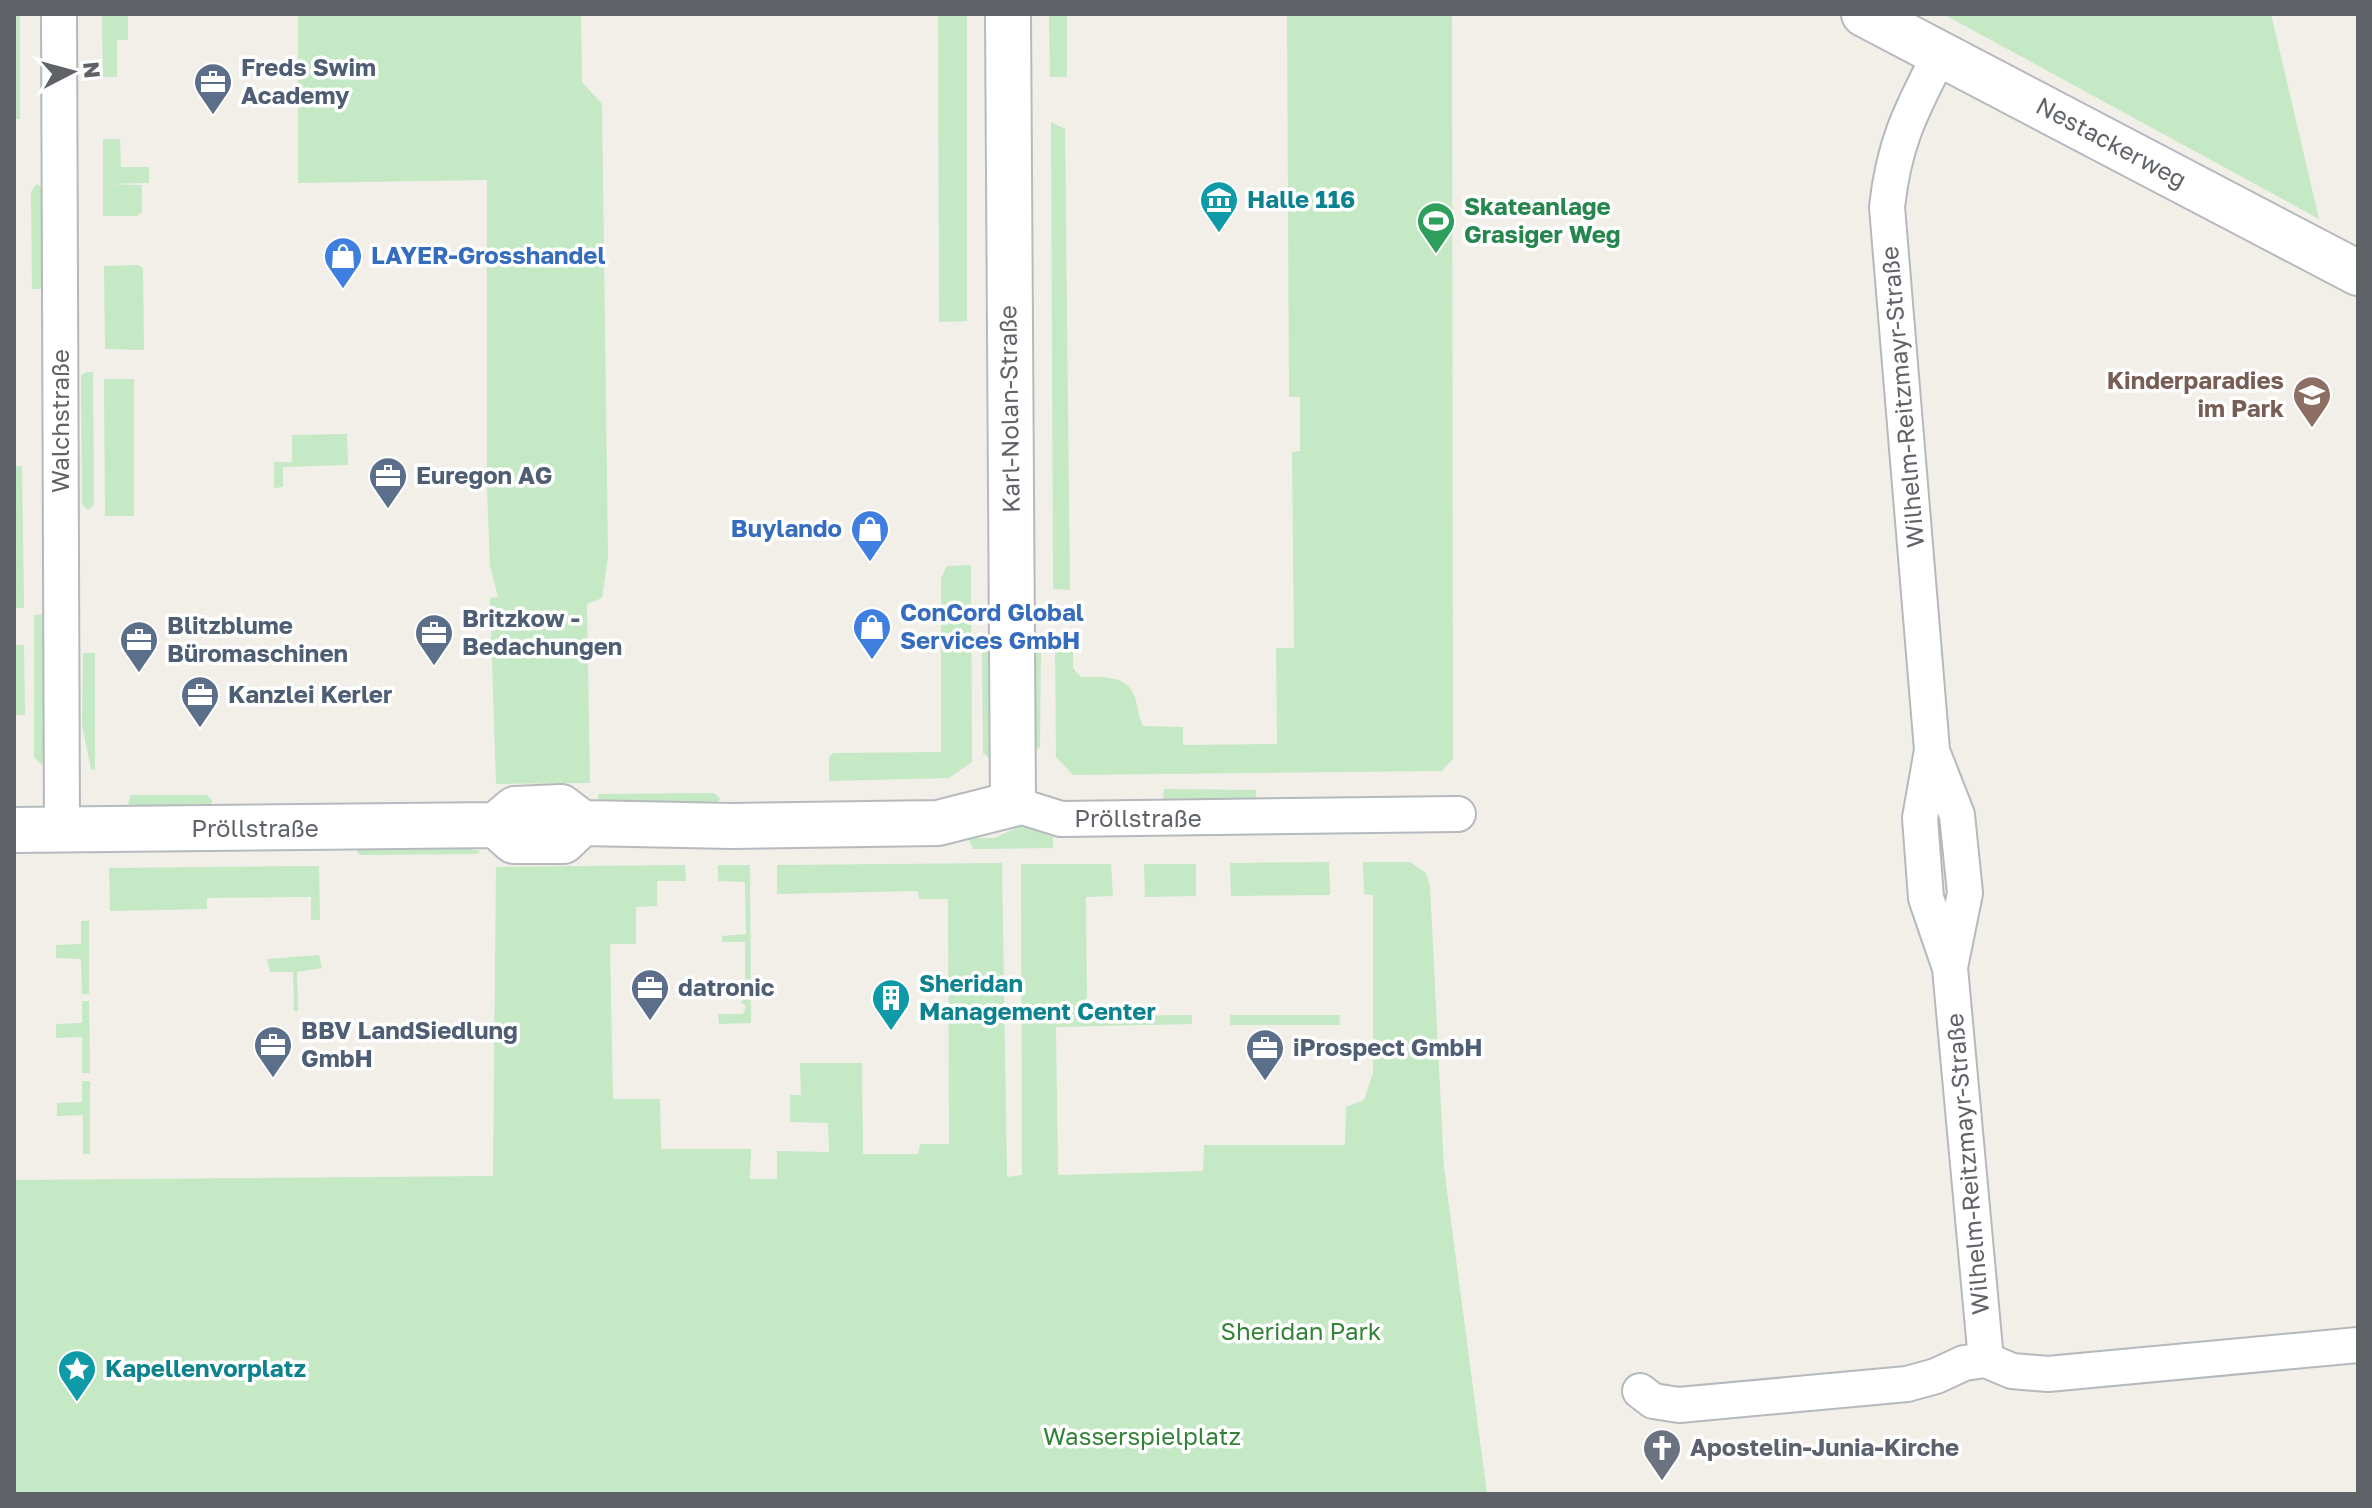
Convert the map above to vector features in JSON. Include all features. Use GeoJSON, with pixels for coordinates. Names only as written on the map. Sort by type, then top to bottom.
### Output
{"type":"FeatureCollection","features":[{"type":"Feature","properties":{"kind":"street","name":"Walchstraße"},"geometry":{"type":"LineString","coordinates":[[59,14],[62,829]]}},
{"type":"Feature","properties":{"kind":"street","name":"Karl-Nolan-Straße"},"geometry":{"type":"LineString","coordinates":[[1008,14],[1013,804]]}},
{"type":"Feature","properties":{"kind":"street","name":"Nestackerweg"},"geometry":{"type":"LineString","coordinates":[[1864,14],[2358,273]]}},
{"type":"Feature","properties":{"kind":"street","name":"Wilhelm-Reitzmayr-Straße"},"geometry":{"type":"LineString","coordinates":[[1940,54],[1908,117],[1892,160],[1887,207],[1932,750],[1920,818],[1926,898],[1950,968],[1986,1360]]}},
{"type":"Feature","properties":{"kind":"street","name":"Pröllstraße"},"geometry":{"type":"LineString","coordinates":[[14,830],[496,825],[514,841],[563,841],[582,823],[733,826],[938,823],[1013,804],[1061,819],[1458,814]]}},
{"type":"Feature","properties":{"kind":"street"},"geometry":{"type":"LineString","coordinates":[[1640,1391],[1653,1401],[1679,1405],[1907,1384],[1936,1376],[1964,1363],[1986,1360],[2012,1371],[2048,1374],[2358,1345]]}},
{"type":"Feature","properties":{"kind":"green space"},"geometry":{"type":"Polygon","coordinates":[[[14,14],[20,14],[20,119],[14,119],[14,14]]]}},
{"type":"Feature","properties":{"kind":"green space"},"geometry":{"type":"Polygon","coordinates":[[[102,14],[128,14],[128,40],[117,40],[117,77],[103,77],[102,14]]]}},
{"type":"Feature","properties":{"kind":"green space"},"geometry":{"type":"Polygon","coordinates":[[[298,14],[581,15],[582,82],[602,104],[608,557],[602,598],[587,604],[590,783],[496,784],[490,598],[498,597],[490,566],[487,488],[487,180],[298,183],[298,14]]]}},
{"type":"Feature","properties":{"kind":"green space"},"geometry":{"type":"Polygon","coordinates":[[[938,14],[967,14],[967,321],[939,322],[938,14]]]}},
{"type":"Feature","properties":{"kind":"green space"},"geometry":{"type":"Polygon","coordinates":[[[1049,14],[1067,14],[1067,77],[1050,77],[1049,14]]]}},
{"type":"Feature","properties":{"kind":"green space"},"geometry":{"type":"Polygon","coordinates":[[[1287,14],[1452,14],[1453,759],[1442,771],[1073,775],[1056,757],[1055,640],[1073,640],[1073,668],[1081,677],[1114,679],[1128,686],[1133,692],[1143,726],[1183,727],[1183,745],[1277,744],[1276,648],[1294,648],[1292,452],[1300,451],[1300,397],[1289,397],[1287,14]]]}},
{"type":"Feature","properties":{"kind":"green space"},"geometry":{"type":"Polygon","coordinates":[[[1943,14],[2271,14],[2319,219],[1943,14]]]}},
{"type":"Feature","properties":{"kind":"green space"},"geometry":{"type":"Polygon","coordinates":[[[1051,122],[1065,129],[1070,590],[1053,589],[1051,122]]]}},
{"type":"Feature","properties":{"kind":"green space"},"geometry":{"type":"Polygon","coordinates":[[[103,139],[120,139],[121,167],[149,167],[149,183],[107,184],[142,185],[142,212],[137,216],[103,216],[103,139]]]}},
{"type":"Feature","properties":{"kind":"green space"},"geometry":{"type":"Polygon","coordinates":[[[37,184],[43,189],[44,289],[32,289],[31,192],[37,184]]]}},
{"type":"Feature","properties":{"kind":"green space"},"geometry":{"type":"Polygon","coordinates":[[[138,265],[143,268],[144,350],[105,349],[104,266],[138,265]]]}},
{"type":"Feature","properties":{"kind":"green space"},"geometry":{"type":"Polygon","coordinates":[[[93,372],[94,505],[88,510],[82,504],[81,375],[93,372]]]}},
{"type":"Feature","properties":{"kind":"green space"},"geometry":{"type":"Polygon","coordinates":[[[104,379],[134,379],[134,516],[105,516],[104,379]]]}},
{"type":"Feature","properties":{"kind":"green space"},"geometry":{"type":"Polygon","coordinates":[[[347,434],[348,465],[283,467],[283,487],[274,488],[274,462],[292,462],[292,435],[347,434]]]}},
{"type":"Feature","properties":{"kind":"green space"},"geometry":{"type":"Polygon","coordinates":[[[14,466],[22,466],[24,608],[14,608],[14,466]]]}},
{"type":"Feature","properties":{"kind":"green space"},"geometry":{"type":"Polygon","coordinates":[[[971,565],[972,762],[949,778],[829,781],[829,757],[833,753],[941,752],[941,578],[947,566],[971,565]]]}},
{"type":"Feature","properties":{"kind":"green space"},"geometry":{"type":"Polygon","coordinates":[[[47,614],[46,756],[42,765],[34,757],[34,615],[47,614]]]}},
{"type":"Feature","properties":{"kind":"green space"},"geometry":{"type":"Polygon","coordinates":[[[1036,638],[1041,643],[1040,747],[1031,756],[1029,642],[1036,638]]]}},
{"type":"Feature","properties":{"kind":"green space"},"geometry":{"type":"Polygon","coordinates":[[[14,645],[24,645],[25,715],[14,715],[14,645]]]}},
{"type":"Feature","properties":{"kind":"green space"},"geometry":{"type":"Polygon","coordinates":[[[982,648],[993,648],[994,742],[991,760],[983,753],[982,648]]]}},
{"type":"Feature","properties":{"kind":"green space"},"geometry":{"type":"Polygon","coordinates":[[[83,653],[95,653],[95,769],[91,770],[82,724],[83,653]]]}},
{"type":"Feature","properties":{"kind":"green space"},"geometry":{"type":"Polygon","coordinates":[[[1164,789],[1256,790],[1256,800],[1163,800],[1164,789]]]}},
{"type":"Feature","properties":{"kind":"green space"},"geometry":{"type":"Polygon","coordinates":[[[714,793],[720,799],[713,806],[637,806],[598,799],[598,794],[714,793]]]}},
{"type":"Feature","properties":{"kind":"green space"},"geometry":{"type":"Polygon","coordinates":[[[131,795],[207,795],[213,801],[207,808],[136,807],[128,804],[131,795]]]}},
{"type":"Feature","properties":{"kind":"green space"},"geometry":{"type":"Polygon","coordinates":[[[1022,825],[1053,837],[1053,848],[973,849],[968,838],[995,838],[1022,825]]]}},
{"type":"Feature","properties":{"kind":"green space"},"geometry":{"type":"Polygon","coordinates":[[[432,842],[480,851],[477,854],[360,855],[355,849],[360,843],[432,842]]]}},
{"type":"Feature","properties":{"kind":"green space"},"geometry":{"type":"Polygon","coordinates":[[[1329,862],[1330,895],[1231,896],[1230,863],[1329,862]]]}},
{"type":"Feature","properties":{"kind":"green space","name":"Sheridan Park"},"geometry":{"type":"Polygon","coordinates":[[[1363,862],[1410,862],[1426,873],[1430,886],[1444,1168],[1487,1494],[14,1494],[14,1180],[493,1176],[496,867],[685,865],[686,881],[657,881],[657,906],[636,907],[636,944],[610,944],[613,1099],[660,1099],[661,1149],[751,1149],[750,1179],[777,1179],[777,1151],[829,1152],[828,1123],[790,1122],[790,1095],[801,1095],[800,1063],[862,1063],[863,1154],[918,1154],[920,1144],[949,1144],[948,899],[919,899],[918,891],[777,894],[777,865],[1002,863],[1007,1177],[1022,1175],[1021,864],[1111,864],[1113,896],[1086,897],[1087,1016],[1192,1015],[1192,1024],[1056,1027],[1058,1175],[1203,1171],[1204,1145],[1345,1145],[1346,1107],[1364,1100],[1373,1073],[1373,895],[1364,894],[1363,862]]]}},
{"type":"Feature","properties":{"kind":"green space"},"geometry":{"type":"Polygon","coordinates":[[[1144,864],[1196,864],[1196,896],[1145,897],[1144,864]]]}},
{"type":"Feature","properties":{"kind":"green space"},"geometry":{"type":"Polygon","coordinates":[[[718,865],[750,865],[751,1023],[719,1024],[718,1014],[743,1014],[746,1006],[741,1003],[745,993],[745,942],[722,942],[722,936],[746,934],[745,882],[718,881],[718,865]]]}},
{"type":"Feature","properties":{"kind":"green space"},"geometry":{"type":"Polygon","coordinates":[[[319,866],[320,920],[311,920],[311,897],[207,898],[207,909],[110,911],[109,868],[319,866]]]}},
{"type":"Feature","properties":{"kind":"green space"},"geometry":{"type":"Polygon","coordinates":[[[81,921],[89,921],[89,994],[82,994],[81,959],[56,958],[56,945],[81,944],[81,921]]]}},
{"type":"Feature","properties":{"kind":"green space"},"geometry":{"type":"Polygon","coordinates":[[[319,955],[322,968],[297,972],[298,1011],[294,1011],[293,972],[270,972],[267,959],[319,955]]]}},
{"type":"Feature","properties":{"kind":"green space"},"geometry":{"type":"Polygon","coordinates":[[[82,1001],[89,1001],[90,1073],[82,1073],[82,1037],[56,1038],[56,1024],[82,1023],[82,1001]]]}},
{"type":"Feature","properties":{"kind":"green space"},"geometry":{"type":"Polygon","coordinates":[[[1230,1015],[1339,1015],[1340,1025],[1230,1025],[1230,1015]]]}},
{"type":"Feature","properties":{"kind":"green space"},"geometry":{"type":"Polygon","coordinates":[[[82,1081],[90,1081],[90,1154],[83,1154],[83,1115],[57,1116],[57,1103],[82,1102],[82,1081]]]}},
{"type":"Feature","properties":{"kind":"place","name":"Freds Swim Academy"},"geometry":{"type":"Point","coordinates":[213,116]}},
{"type":"Feature","properties":{"kind":"place","name":"Halle 116"},"geometry":{"type":"Point","coordinates":[1219,234]}},
{"type":"Feature","properties":{"kind":"place","name":"Skateanlage Grasiger Weg"},"geometry":{"type":"Point","coordinates":[1436,255]}},
{"type":"Feature","properties":{"kind":"place","name":"LAYER-Grosshandel"},"geometry":{"type":"Point","coordinates":[343,290]}},
{"type":"Feature","properties":{"kind":"place","name":"Kinderparadies im Park"},"geometry":{"type":"Point","coordinates":[2312,429]}},
{"type":"Feature","properties":{"kind":"place","name":"Euregon AG"},"geometry":{"type":"Point","coordinates":[388,510]}},
{"type":"Feature","properties":{"kind":"place","name":"Buylando"},"geometry":{"type":"Point","coordinates":[870,563]}},
{"type":"Feature","properties":{"kind":"place","name":"ConCord Global Services GmbH"},"geometry":{"type":"Point","coordinates":[872,661]}},
{"type":"Feature","properties":{"kind":"place","name":"Britzkow - Bedachungen"},"geometry":{"type":"Point","coordinates":[434,667]}},
{"type":"Feature","properties":{"kind":"place","name":"Blitzblume Büromaschinen"},"geometry":{"type":"Point","coordinates":[139,674]}},
{"type":"Feature","properties":{"kind":"place","name":"Kanzlei Kerler"},"geometry":{"type":"Point","coordinates":[200,729]}},
{"type":"Feature","properties":{"kind":"place","name":"datronic"},"geometry":{"type":"Point","coordinates":[650,1022]}},
{"type":"Feature","properties":{"kind":"place","name":"Sheridan Management Center"},"geometry":{"type":"Point","coordinates":[891,1032]}},
{"type":"Feature","properties":{"kind":"place","name":"BBV LandSiedlung GmbH"},"geometry":{"type":"Point","coordinates":[273,1079]}},
{"type":"Feature","properties":{"kind":"place","name":"iProspect GmbH"},"geometry":{"type":"Point","coordinates":[1265,1082]}},
{"type":"Feature","properties":{"kind":"place","name":"Kapellenvorplatz"},"geometry":{"type":"Point","coordinates":[77,1403]}},
{"type":"Feature","properties":{"kind":"place","name":"Apostelin-Junia-Kirche"},"geometry":{"type":"Point","coordinates":[1662,1482]}},
{"type":"Feature","properties":{"kind":"park label","name":"Wasserspielplatz"},"geometry":{"type":"Point","coordinates":[1142,1437]}}]}
